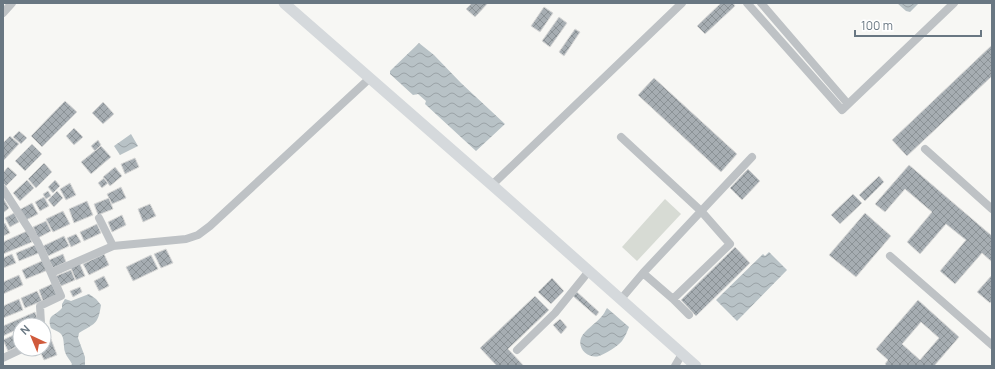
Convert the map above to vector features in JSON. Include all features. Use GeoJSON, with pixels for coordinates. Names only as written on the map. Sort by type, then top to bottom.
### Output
{"type":"FeatureCollection","features":[{"type":"Feature","properties":{"kind":"main road"},"geometry":{"type":"LineString","coordinates":[[284,3],[696,366]]}},
{"type":"Feature","properties":{"kind":"street"},"geometry":{"type":"LineString","coordinates":[[3,13],[12,3]]}},
{"type":"Feature","properties":{"kind":"street"},"geometry":{"type":"LineString","coordinates":[[492,185],[682,3]]}},
{"type":"Feature","properties":{"kind":"street"},"geometry":{"type":"LineString","coordinates":[[747,3],[845,107]]}},
{"type":"Feature","properties":{"kind":"street"},"geometry":{"type":"LineString","coordinates":[[761,3],[845,107]]}},
{"type":"Feature","properties":{"kind":"street"},"geometry":{"type":"LineString","coordinates":[[845,107],[954,3]]}},
{"type":"Feature","properties":{"kind":"street"},"geometry":{"type":"LineString","coordinates":[[51,273],[113,246],[186,239],[198,235],[210,226],[370,78]]}},
{"type":"Feature","properties":{"kind":"street"},"geometry":{"type":"LineString","coordinates":[[621,137],[701,211],[730,244],[673,299]]}},
{"type":"Feature","properties":{"kind":"street"},"geometry":{"type":"LineString","coordinates":[[925,149],[992,209]]}},
{"type":"Feature","properties":{"kind":"street"},"geometry":{"type":"LineString","coordinates":[[621,299],[643,273],[752,157]]}},
{"type":"Feature","properties":{"kind":"street"},"geometry":{"type":"LineString","coordinates":[[3,189],[38,243],[61,296],[40,306],[41,317]]}},
{"type":"Feature","properties":{"kind":"street"},"geometry":{"type":"LineString","coordinates":[[99,218],[113,246]]}},
{"type":"Feature","properties":{"kind":"street"},"geometry":{"type":"LineString","coordinates":[[890,256],[992,344]]}},
{"type":"Feature","properties":{"kind":"street"},"geometry":{"type":"LineString","coordinates":[[517,350],[555,313],[589,271]]}},
{"type":"Feature","properties":{"kind":"street"},"geometry":{"type":"LineString","coordinates":[[643,273],[689,315]]}},
{"type":"Feature","properties":{"kind":"street"},"geometry":{"type":"LineString","coordinates":[[675,366],[682,354]]}},
{"type":"Feature","properties":{"kind":"shaded area"},"geometry":{"type":"Polygon","coordinates":[[[665,199],[681,214],[637,261],[622,247],[665,199]]]}},
{"type":"Feature","properties":{"kind":"water"},"geometry":{"type":"Polygon","coordinates":[[[897,3],[919,3],[910,12],[906,11],[897,3]]]}},
{"type":"Feature","properties":{"kind":"water"},"geometry":{"type":"Polygon","coordinates":[[[419,43],[434,55],[461,83],[505,124],[476,151],[425,104],[426,101],[418,94],[413,95],[390,74],[390,71],[419,43]]]}},
{"type":"Feature","properties":{"kind":"water"},"geometry":{"type":"Polygon","coordinates":[[[131,134],[138,146],[120,155],[114,146],[131,134]]]}},
{"type":"Feature","properties":{"kind":"water"},"geometry":{"type":"Polygon","coordinates":[[[769,252],[787,270],[737,321],[716,300],[763,254],[765,256],[769,252]]]}},
{"type":"Feature","properties":{"kind":"water"},"geometry":{"type":"Polygon","coordinates":[[[89,294],[101,305],[99,316],[95,323],[79,333],[78,338],[85,357],[85,366],[71,366],[72,364],[65,352],[62,335],[52,328],[51,317],[62,308],[62,304],[65,299],[71,301],[89,294]]]}},
{"type":"Feature","properties":{"kind":"water"},"geometry":{"type":"Polygon","coordinates":[[[607,308],[629,327],[620,343],[611,350],[595,357],[588,355],[582,349],[580,342],[581,338],[585,332],[600,319],[607,308]]]}},
{"type":"Feature","properties":{"kind":"building"},"geometry":{"type":"Polygon","coordinates":[[[472,3],[488,3],[475,17],[466,9],[472,3]]]}},
{"type":"Feature","properties":{"kind":"building"},"geometry":{"type":"Polygon","coordinates":[[[721,3],[733,3],[735,6],[705,34],[697,26],[721,3]]]}},
{"type":"Feature","properties":{"kind":"building"},"geometry":{"type":"Polygon","coordinates":[[[544,7],[553,13],[540,32],[531,26],[544,7]]]}},
{"type":"Feature","properties":{"kind":"building"},"geometry":{"type":"Polygon","coordinates":[[[559,17],[567,23],[550,47],[542,41],[559,17]]]}},
{"type":"Feature","properties":{"kind":"building"},"geometry":{"type":"Polygon","coordinates":[[[575,29],[580,32],[564,56],[559,52],[575,29]]]}},
{"type":"Feature","properties":{"kind":"building"},"geometry":{"type":"Polygon","coordinates":[[[992,45],[992,76],[907,156],[892,140],[992,45]]]}},
{"type":"Feature","properties":{"kind":"building"},"geometry":{"type":"Polygon","coordinates":[[[654,78],[737,154],[721,172],[638,95],[654,78]]]}},
{"type":"Feature","properties":{"kind":"building"},"geometry":{"type":"Polygon","coordinates":[[[65,101],[77,112],[42,147],[31,136],[65,101]]]}},
{"type":"Feature","properties":{"kind":"building"},"geometry":{"type":"Polygon","coordinates":[[[103,102],[114,114],[103,124],[92,113],[103,102]]]}},
{"type":"Feature","properties":{"kind":"building"},"geometry":{"type":"Polygon","coordinates":[[[74,128],[83,137],[74,145],[66,136],[74,128]]]}},
{"type":"Feature","properties":{"kind":"building"},"geometry":{"type":"Polygon","coordinates":[[[19,131],[27,138],[21,144],[13,137],[19,131]]]}},
{"type":"Feature","properties":{"kind":"building"},"geometry":{"type":"Polygon","coordinates":[[[10,136],[19,144],[3,161],[3,143],[10,136]]]}},
{"type":"Feature","properties":{"kind":"building"},"geometry":{"type":"Polygon","coordinates":[[[98,140],[101,145],[95,151],[91,146],[98,140]]]}},
{"type":"Feature","properties":{"kind":"building"},"geometry":{"type":"Polygon","coordinates":[[[32,144],[42,154],[25,171],[15,161],[32,144]]]}},
{"type":"Feature","properties":{"kind":"building"},"geometry":{"type":"Polygon","coordinates":[[[101,146],[111,157],[91,174],[81,162],[101,146]]]}},
{"type":"Feature","properties":{"kind":"building"},"geometry":{"type":"Polygon","coordinates":[[[135,158],[139,167],[125,174],[121,164],[135,158]]]}},
{"type":"Feature","properties":{"kind":"building"},"geometry":{"type":"Polygon","coordinates":[[[44,163],[52,172],[36,188],[28,179],[44,163]]]}},
{"type":"Feature","properties":{"kind":"building"},"geometry":{"type":"Polygon","coordinates":[[[909,165],[992,236],[992,262],[982,253],[955,284],[940,271],[966,240],[946,224],[920,254],[907,242],[932,212],[905,189],[885,212],[875,204],[909,165]]]}},
{"type":"Feature","properties":{"kind":"building"},"geometry":{"type":"Polygon","coordinates":[[[8,167],[17,175],[6,186],[3,183],[3,173],[8,167]]]}},
{"type":"Feature","properties":{"kind":"building"},"geometry":{"type":"Polygon","coordinates":[[[115,167],[122,176],[110,186],[103,177],[115,167]]]}},
{"type":"Feature","properties":{"kind":"building"},"geometry":{"type":"Polygon","coordinates":[[[748,169],[760,181],[742,200],[730,188],[748,169]]]}},
{"type":"Feature","properties":{"kind":"building"},"geometry":{"type":"Polygon","coordinates":[[[879,176],[884,182],[865,201],[859,195],[879,176]]]}},
{"type":"Feature","properties":{"kind":"building"},"geometry":{"type":"Polygon","coordinates":[[[104,178],[108,183],[102,188],[98,183],[104,178]]]}},
{"type":"Feature","properties":{"kind":"building"},"geometry":{"type":"Polygon","coordinates":[[[27,180],[34,188],[20,201],[13,193],[27,180]]]}},
{"type":"Feature","properties":{"kind":"building"},"geometry":{"type":"Polygon","coordinates":[[[55,180],[60,186],[53,193],[48,187],[55,180]]]}},
{"type":"Feature","properties":{"kind":"building"},"geometry":{"type":"Polygon","coordinates":[[[70,183],[76,195],[66,200],[60,189],[70,183]]]}},
{"type":"Feature","properties":{"kind":"building"},"geometry":{"type":"Polygon","coordinates":[[[121,187],[126,198],[112,204],[107,194],[121,187]]]}},
{"type":"Feature","properties":{"kind":"building"},"geometry":{"type":"Polygon","coordinates":[[[48,191],[51,196],[46,199],[43,194],[48,191]]]}},
{"type":"Feature","properties":{"kind":"building"},"geometry":{"type":"Polygon","coordinates":[[[57,191],[63,198],[54,207],[48,200],[57,191]]]}},
{"type":"Feature","properties":{"kind":"building"},"geometry":{"type":"Polygon","coordinates":[[[853,194],[862,203],[840,224],[831,215],[853,194]]]}},
{"type":"Feature","properties":{"kind":"building"},"geometry":{"type":"Polygon","coordinates":[[[44,197],[49,206],[40,211],[35,202],[44,197]]]}},
{"type":"Feature","properties":{"kind":"building"},"geometry":{"type":"Polygon","coordinates":[[[3,198],[9,208],[3,213],[3,198]]]}},
{"type":"Feature","properties":{"kind":"building"},"geometry":{"type":"Polygon","coordinates":[[[109,198],[113,209],[98,215],[94,204],[109,198]]]}},
{"type":"Feature","properties":{"kind":"building"},"geometry":{"type":"Polygon","coordinates":[[[87,201],[93,215],[74,223],[69,209],[87,201]]]}},
{"type":"Feature","properties":{"kind":"building"},"geometry":{"type":"Polygon","coordinates":[[[32,203],[38,214],[24,221],[19,210],[32,203]]]}},
{"type":"Feature","properties":{"kind":"building"},"geometry":{"type":"Polygon","coordinates":[[[150,204],[156,216],[143,222],[138,209],[150,204]]]}},
{"type":"Feature","properties":{"kind":"building"},"geometry":{"type":"Polygon","coordinates":[[[63,211],[70,224],[53,232],[46,219],[63,211]]]}},
{"type":"Feature","properties":{"kind":"building"},"geometry":{"type":"Polygon","coordinates":[[[14,213],[19,222],[10,227],[5,218],[14,213]]]}},
{"type":"Feature","properties":{"kind":"building"},"geometry":{"type":"Polygon","coordinates":[[[865,213],[891,236],[856,277],[829,255],[865,213]]]}},
{"type":"Feature","properties":{"kind":"building"},"geometry":{"type":"Polygon","coordinates":[[[122,215],[126,225],[112,232],[108,222],[122,215]]]}},
{"type":"Feature","properties":{"kind":"building"},"geometry":{"type":"Polygon","coordinates":[[[46,221],[51,231],[38,238],[33,227],[46,221]]]}},
{"type":"Feature","properties":{"kind":"building"},"geometry":{"type":"Polygon","coordinates":[[[5,223],[10,233],[3,236],[3,224],[5,223]]]}},
{"type":"Feature","properties":{"kind":"building"},"geometry":{"type":"Polygon","coordinates":[[[97,224],[101,233],[84,241],[80,232],[97,224]]]}},
{"type":"Feature","properties":{"kind":"building"},"geometry":{"type":"Polygon","coordinates":[[[27,231],[32,242],[3,254],[3,242],[27,231]]]}},
{"type":"Feature","properties":{"kind":"building"},"geometry":{"type":"Polygon","coordinates":[[[76,234],[81,242],[71,247],[67,238],[76,234]]]}},
{"type":"Feature","properties":{"kind":"building"},"geometry":{"type":"Polygon","coordinates":[[[64,236],[69,246],[48,256],[43,246],[64,236]]]}},
{"type":"Feature","properties":{"kind":"building"},"geometry":{"type":"Polygon","coordinates":[[[35,245],[39,253],[19,261],[16,253],[35,245]]]}},
{"type":"Feature","properties":{"kind":"building"},"geometry":{"type":"Polygon","coordinates":[[[735,247],[750,263],[696,316],[681,300],[735,247]]]}},
{"type":"Feature","properties":{"kind":"building"},"geometry":{"type":"Polygon","coordinates":[[[166,249],[173,263],[161,268],[154,254],[166,249]]]}},
{"type":"Feature","properties":{"kind":"building"},"geometry":{"type":"Polygon","coordinates":[[[12,254],[16,263],[3,268],[3,258],[12,254]]]}},
{"type":"Feature","properties":{"kind":"building"},"geometry":{"type":"Polygon","coordinates":[[[63,254],[66,262],[53,268],[49,260],[63,254]]]}},
{"type":"Feature","properties":{"kind":"building"},"geometry":{"type":"Polygon","coordinates":[[[104,254],[109,265],[89,275],[83,264],[104,254]]]}},
{"type":"Feature","properties":{"kind":"building"},"geometry":{"type":"Polygon","coordinates":[[[151,255],[158,269],[133,281],[126,267],[151,255]]]}},
{"type":"Feature","properties":{"kind":"building"},"geometry":{"type":"Polygon","coordinates":[[[44,260],[48,270],[26,279],[22,270],[44,260]]]}},
{"type":"Feature","properties":{"kind":"building"},"geometry":{"type":"Polygon","coordinates":[[[79,262],[85,276],[76,280],[70,266],[79,262]]]}},
{"type":"Feature","properties":{"kind":"building"},"geometry":{"type":"Polygon","coordinates":[[[71,270],[75,280],[61,286],[56,276],[71,270]]]}},
{"type":"Feature","properties":{"kind":"building"},"geometry":{"type":"Polygon","coordinates":[[[19,275],[23,285],[3,294],[3,282],[19,275]]]}},
{"type":"Feature","properties":{"kind":"building"},"geometry":{"type":"Polygon","coordinates":[[[992,275],[992,301],[990,303],[977,292],[992,275]]]}},
{"type":"Feature","properties":{"kind":"building"},"geometry":{"type":"Polygon","coordinates":[[[104,276],[109,286],[99,291],[94,281],[104,276]]]}},
{"type":"Feature","properties":{"kind":"building"},"geometry":{"type":"Polygon","coordinates":[[[552,278],[564,291],[551,304],[538,292],[552,278]]]}},
{"type":"Feature","properties":{"kind":"building"},"geometry":{"type":"Polygon","coordinates":[[[52,284],[57,295],[43,301],[39,290],[52,284]]]}},
{"type":"Feature","properties":{"kind":"building"},"geometry":{"type":"Polygon","coordinates":[[[80,287],[82,292],[73,297],[70,291],[80,287]]]}},
{"type":"Feature","properties":{"kind":"building"},"geometry":{"type":"Polygon","coordinates":[[[37,291],[42,301],[25,308],[21,298],[37,291]]]}},
{"type":"Feature","properties":{"kind":"building"},"geometry":{"type":"Polygon","coordinates":[[[577,292],[599,312],[596,316],[573,296],[577,292]]]}},
{"type":"Feature","properties":{"kind":"building"},"geometry":{"type":"Polygon","coordinates":[[[535,296],[549,310],[508,349],[524,366],[497,366],[480,348],[535,296]]]}},
{"type":"Feature","properties":{"kind":"building"},"geometry":{"type":"Polygon","coordinates":[[[19,299],[23,310],[3,318],[3,306],[19,299]]]}},
{"type":"Feature","properties":{"kind":"building"},"geometry":{"type":"Polygon","coordinates":[[[918,300],[959,337],[934,366],[887,366],[885,364],[888,360],[876,349],[918,300]],[[921,322],[902,344],[920,360],[939,338],[921,322]]]}},
{"type":"Feature","properties":{"kind":"building"},"geometry":{"type":"Polygon","coordinates":[[[35,312],[37,317],[24,317],[35,312]]]}},
{"type":"Feature","properties":{"kind":"building"},"geometry":{"type":"Polygon","coordinates":[[[560,319],[567,327],[561,334],[553,325],[560,319]]]}},
{"type":"Feature","properties":{"kind":"building"},"geometry":{"type":"Polygon","coordinates":[[[12,322],[12,332],[3,336],[3,326],[12,322]]]}},
{"type":"Feature","properties":{"kind":"building"},"geometry":{"type":"Polygon","coordinates":[[[12,336],[12,349],[8,351],[3,340],[12,336]]]}},
{"type":"Feature","properties":{"kind":"building"},"geometry":{"type":"Polygon","coordinates":[[[52,342],[57,355],[52,357],[52,342]]]}},
{"type":"Feature","properties":{"kind":"building"},"geometry":{"type":"Polygon","coordinates":[[[43,357],[52,357],[44,360],[43,357]]]}}]}
